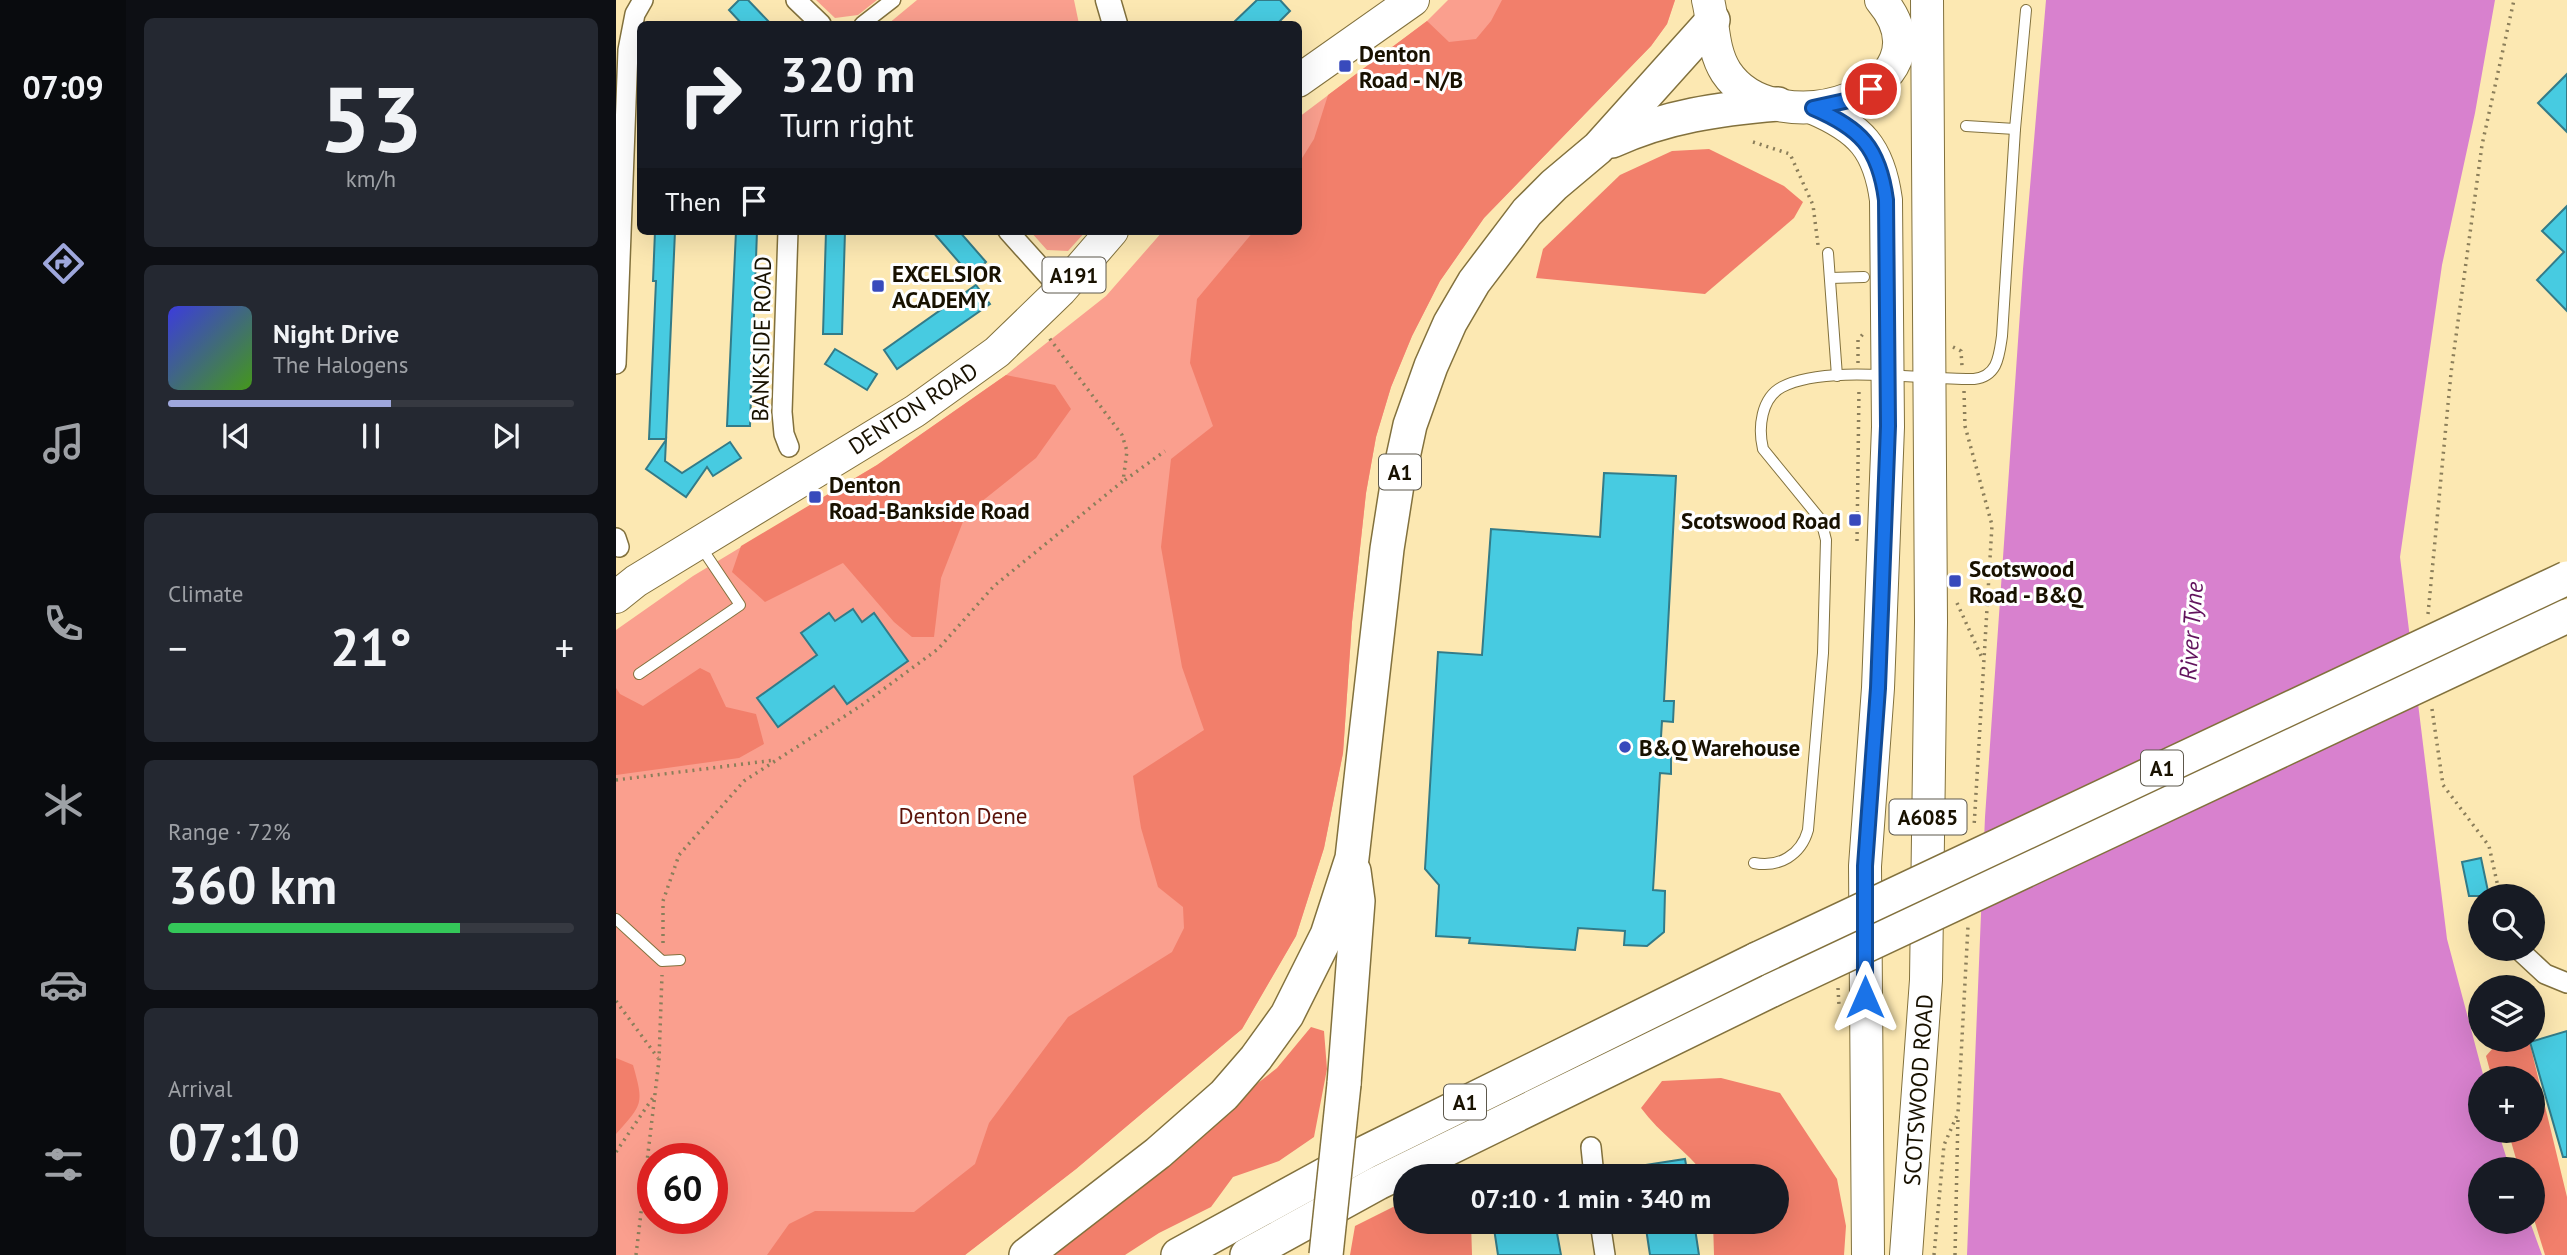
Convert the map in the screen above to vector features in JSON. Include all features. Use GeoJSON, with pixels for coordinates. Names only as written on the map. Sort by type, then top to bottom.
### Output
{"type":"FeatureCollection","features":[{"type":"Feature","properties":{"kind":"highway","name":"A1"},"geometry":{"type":"LineString","coordinates":[[1026,1255],[1158,1153],[1224,1095],[1256,1058],[1287,1015],[1326,935],[1352,858],[1395,497],[1410,425],[1430,366],[1450,323],[1499,247],[1554,185],[1598,148],[1716,7]]}},
{"type":"Feature","properties":{"kind":"highway","name":"A1"},"geometry":{"type":"LineString","coordinates":[[1598,148],[1639,129],[1677,117],[1726,108],[1778,104]]}},
{"type":"Feature","properties":{"kind":"highway","name":"A1"},"geometry":{"type":"LineString","coordinates":[[1178,1255],[1366,1152],[1758,958],[2567,578]]}},
{"type":"Feature","properties":{"kind":"highway","name":"A1"},"geometry":{"type":"LineString","coordinates":[[1247,1255],[1378,1183],[1772,990],[2567,616]]}},
{"type":"Feature","properties":{"kind":"highway","name":"A1"},"geometry":{"type":"LineString","coordinates":[[1326,1255],[1344,1084],[1358,901],[1352,858]]}},
{"type":"Feature","properties":{"kind":"main road"},"geometry":{"type":"LineString","coordinates":[[1302,78],[1413,0]]}},
{"type":"Feature","properties":{"kind":"main road","name":"SCOTSWOOD ROAD"},"geometry":{"type":"LineString","coordinates":[[1906,1255],[1926,981],[1931,622],[1927,0]]}},
{"type":"Feature","properties":{"kind":"main road"},"geometry":{"type":"LineString","coordinates":[[1716,7],[1716,50],[1730,77],[1758,97],[1778,104],[1813,108],[1856,97],[1881,81],[1896,55],[1891,11]]}},
{"type":"Feature","properties":{"kind":"main road"},"geometry":{"type":"LineString","coordinates":[[1891,11],[1927,85]]}},
{"type":"Feature","properties":{"kind":"main road","name":"SCOTSWOOD ROAD"},"geometry":{"type":"LineString","coordinates":[[1813,108],[1857,132],[1880,164],[1886,200],[1888,377],[1878,688],[1865,866],[1868,1255]]}},
{"type":"Feature","properties":{"kind":"main road","name":"DENTON ROAD"},"geometry":{"type":"LineString","coordinates":[[616,597],[698,543],[915,411],[997,352],[1061,290],[1109,235]]}},
{"type":"Feature","properties":{"kind":"street"},"geometry":{"type":"LineString","coordinates":[[616,364],[628,50],[635,14],[643,0]]}},
{"type":"Feature","properties":{"kind":"street"},"geometry":{"type":"LineString","coordinates":[[796,0],[818,21]]}},
{"type":"Feature","properties":{"kind":"street"},"geometry":{"type":"LineString","coordinates":[[867,21],[893,0]]}},
{"type":"Feature","properties":{"kind":"street"},"geometry":{"type":"LineString","coordinates":[[1108,0],[1114,21]]}},
{"type":"Feature","properties":{"kind":"street","name":"BANKSIDE ROAD"},"geometry":{"type":"LineString","coordinates":[[788,235],[782,412],[784,434],[789,447]]}},
{"type":"Feature","properties":{"kind":"street"},"geometry":{"type":"LineString","coordinates":[[1012,235],[1061,290]]}},
{"type":"Feature","properties":{"kind":"street"},"geometry":{"type":"LineString","coordinates":[[2531,961],[2545,974],[2567,983]]}},
{"type":"Feature","properties":{"kind":"street"},"geometry":{"type":"LineString","coordinates":[[1591,1147],[1593,1164]]}},
{"type":"Feature","properties":{"kind":"street"},"geometry":{"type":"LineString","coordinates":[[1602,1234],[1605,1255]]}},
{"type":"Feature","properties":{"kind":"lane"},"geometry":{"type":"LineString","coordinates":[[1754,863],[1778,863],[1792,856],[1805,841],[1808,830],[1823,653],[1826,556],[1821,520],[1769,459],[1760,436],[1766,406],[1780,388],[1798,381],[1837,376],[1981,378],[1991,373],[1999,357],[2026,10]]}},
{"type":"Feature","properties":{"kind":"lane"},"geometry":{"type":"LineString","coordinates":[[1966,126],[2015,129]]}},
{"type":"Feature","properties":{"kind":"lane"},"geometry":{"type":"LineString","coordinates":[[1828,254],[1837,376]]}},
{"type":"Feature","properties":{"kind":"lane"},"geometry":{"type":"LineString","coordinates":[[1830,278],[1864,277]]}},
{"type":"Feature","properties":{"kind":"lane"},"geometry":{"type":"LineString","coordinates":[[639,674],[740,606],[698,543]]}},
{"type":"Feature","properties":{"kind":"lane"},"geometry":{"type":"LineString","coordinates":[[616,919],[663,961],[680,960]]}},
{"type":"Feature","properties":{"kind":"path"},"geometry":{"type":"LineString","coordinates":[[2429,619],[2451,373],[2482,145],[2514,0]]}},
{"type":"Feature","properties":{"kind":"path"},"geometry":{"type":"LineString","coordinates":[[1753,142],[1790,155],[1813,205],[1817,245],[1828,254]]}},
{"type":"Feature","properties":{"kind":"path"},"geometry":{"type":"LineString","coordinates":[[1034,318],[1122,435],[1127,451],[1123,481]]}},
{"type":"Feature","properties":{"kind":"path"},"geometry":{"type":"LineString","coordinates":[[636,1255],[659,1060],[663,901],[679,855],[744,781],[862,705],[938,649],[994,586],[1123,481],[1165,451]]}},
{"type":"Feature","properties":{"kind":"path"},"geometry":{"type":"LineString","coordinates":[[2431,706],[2443,785],[2489,846],[2497,884]]}},
{"type":"Feature","properties":{"kind":"path"},"geometry":{"type":"LineString","coordinates":[[616,780],[777,760]]}},
{"type":"Feature","properties":{"kind":"path"},"geometry":{"type":"LineString","coordinates":[[616,1001],[659,1060]]}},
{"type":"Feature","properties":{"kind":"path"},"geometry":{"type":"LineString","coordinates":[[616,1153],[656,1094]]}},
{"type":"Feature","properties":{"kind":"path"},"geometry":{"type":"LineString","coordinates":[[1955,1255],[1958,1113]]}},
{"type":"Feature","properties":{"kind":"green space"},"geometry":{"type":"Polygon","coordinates":[[[816,0],[877,0],[858,15],[835,18],[816,0]]]}},
{"type":"Feature","properties":{"kind":"green space"},"geometry":{"type":"Polygon","coordinates":[[[917,0],[1074,0],[1078,21],[892,21],[917,0]]]}},
{"type":"Feature","properties":{"kind":"green space","name":"Denton Dene"},"geometry":{"type":"Polygon","coordinates":[[[1448,0],[1675,0],[1667,24],[1651,46],[1484,218],[1440,281],[1412,336],[1391,387],[1376,437],[1366,493],[1352,622],[1343,753],[1324,848],[1296,936],[1242,1029],[1076,1169],[965,1255],[616,1255],[616,630],[693,576],[877,465],[1006,375],[1106,296],[1159,235],[1302,235],[1302,115],[1427,21],[1448,0]]]}},
{"type":"Feature","properties":{"kind":"green space"},"geometry":{"type":"Polygon","coordinates":[[[1034,235],[1082,235],[1068,251],[1047,250],[1034,235]]]}},
{"type":"Feature","properties":{"kind":"shaded area"},"geometry":{"type":"Polygon","coordinates":[[[1502,0],[1675,0],[1667,24],[1651,46],[1484,218],[1440,281],[1412,336],[1391,387],[1376,437],[1366,493],[1352,622],[1343,753],[1324,848],[1296,936],[1242,1029],[1076,1169],[965,1255],[767,1255],[789,1224],[815,1211],[914,1212],[975,1164],[989,1123],[1068,1017],[1172,952],[1184,928],[1183,907],[1158,887],[1141,828],[1133,776],[1204,730],[1182,667],[1161,547],[1171,459],[1213,426],[1190,363],[1197,299],[1251,235],[1302,235],[1302,158],[1314,139],[1328,95],[1427,21],[1449,42],[1476,39],[1491,21],[1502,0]]]}},
{"type":"Feature","properties":{"kind":"shaded area"},"geometry":{"type":"Polygon","coordinates":[[[1709,149],[1784,186],[1803,202],[1794,218],[1705,294],[1536,278],[1543,249],[1620,175],[1672,151],[1709,149]]]}},
{"type":"Feature","properties":{"kind":"shaded area"},"geometry":{"type":"Polygon","coordinates":[[[1006,375],[1055,385],[1071,409],[1036,458],[966,514],[941,578],[934,637],[912,637],[894,622],[843,563],[765,602],[732,572],[741,546],[877,465],[1006,375]]]}},
{"type":"Feature","properties":{"kind":"shaded area"},"geometry":{"type":"Polygon","coordinates":[[[700,668],[710,673],[726,707],[756,714],[764,744],[739,758],[616,775],[616,688],[620,694],[643,706],[700,668]]]}},
{"type":"Feature","properties":{"kind":"shaded area"},"geometry":{"type":"Polygon","coordinates":[[[1311,1027],[1324,1031],[1327,1069],[1314,1137],[1279,1161],[1233,1177],[1211,1207],[1159,1233],[1125,1255],[1038,1255],[1277,1068],[1311,1027]]]}},
{"type":"Feature","properties":{"kind":"shaded area"},"geometry":{"type":"Polygon","coordinates":[[[2490,1052],[2532,1052],[2535,1066],[2489,1066],[2486,1056],[2490,1052]]]}},
{"type":"Feature","properties":{"kind":"shaded area"},"geometry":{"type":"Polygon","coordinates":[[[616,1058],[633,1065],[640,1096],[632,1116],[616,1134],[616,1058]]]}},
{"type":"Feature","properties":{"kind":"shaded area"},"geometry":{"type":"Polygon","coordinates":[[[1721,1078],[1780,1093],[1837,1179],[1846,1226],[1844,1255],[1714,1255],[1713,1234],[1789,1234],[1789,1164],[1695,1164],[1641,1108],[1662,1081],[1721,1078]]]}},
{"type":"Feature","properties":{"kind":"shaded area"},"geometry":{"type":"Polygon","coordinates":[[[2545,1106],[2567,1197],[2567,1255],[2545,1255],[2538,1234],[2545,1234],[2545,1157],[2516,1157],[2511,1143],[2545,1143],[2545,1106]]]}},
{"type":"Feature","properties":{"kind":"shaded area"},"geometry":{"type":"Polygon","coordinates":[[[1393,1207],[1393,1234],[1471,1234],[1472,1255],[1350,1255],[1355,1226],[1393,1207]]]}},
{"type":"Feature","properties":{"kind":"water","name":"River Tyne"},"geometry":{"type":"Polygon","coordinates":[[[2046,0],[2495,0],[2475,113],[2442,265],[2400,557],[2447,939],[2468,1018],[2468,1052],[2477,1052],[2481,1066],[2468,1066],[2468,1143],[2502,1143],[2506,1157],[2468,1157],[2468,1234],[2534,1234],[2542,1255],[1967,1255],[1985,817],[2023,269],[2046,0]]]}},
{"type":"Feature","properties":{"kind":"building"},"geometry":{"type":"Polygon","coordinates":[[[739,0],[748,0],[768,21],[739,21],[729,10],[739,0]]]}},
{"type":"Feature","properties":{"kind":"building"},"geometry":{"type":"Polygon","coordinates":[[[1257,0],[1280,0],[1290,11],[1280,21],[1235,21],[1257,0]]]}},
{"type":"Feature","properties":{"kind":"building"},"geometry":{"type":"Polygon","coordinates":[[[2567,74],[2567,132],[2538,103],[2567,74]]]}},
{"type":"Feature","properties":{"kind":"building"},"geometry":{"type":"Polygon","coordinates":[[[2567,206],[2567,311],[2537,280],[2564,252],[2542,231],[2567,206]]]}},
{"type":"Feature","properties":{"kind":"building"},"geometry":{"type":"Polygon","coordinates":[[[655,235],[675,235],[666,439],[649,439],[656,281],[653,281],[655,235]]]}},
{"type":"Feature","properties":{"kind":"building"},"geometry":{"type":"Polygon","coordinates":[[[736,235],[757,235],[750,426],[727,426],[736,235]]]}},
{"type":"Feature","properties":{"kind":"building"},"geometry":{"type":"Polygon","coordinates":[[[826,235],[845,235],[842,334],[823,334],[826,235]]]}},
{"type":"Feature","properties":{"kind":"building"},"geometry":{"type":"Polygon","coordinates":[[[935,235],[962,235],[986,262],[971,276],[935,235]]]}},
{"type":"Feature","properties":{"kind":"building"},"geometry":{"type":"Polygon","coordinates":[[[976,285],[990,304],[897,369],[884,350],[976,285]]]}},
{"type":"Feature","properties":{"kind":"building"},"geometry":{"type":"Polygon","coordinates":[[[835,349],[877,374],[867,390],[825,364],[835,349]]]}},
{"type":"Feature","properties":{"kind":"building"},"geometry":{"type":"Polygon","coordinates":[[[666,440],[665,461],[682,473],[730,442],[741,458],[713,476],[707,467],[686,497],[646,469],[666,440]]]}},
{"type":"Feature","properties":{"kind":"building"},"geometry":{"type":"Polygon","coordinates":[[[1604,473],[1676,476],[1664,701],[1674,701],[1673,722],[1662,721],[1660,753],[1671,753],[1671,774],[1660,773],[1653,890],[1665,891],[1664,932],[1647,946],[1624,945],[1625,931],[1578,928],[1575,950],[1469,943],[1470,938],[1436,936],[1439,885],[1425,869],[1438,652],[1482,655],[1491,529],[1600,537],[1604,473]]]}},
{"type":"Feature","properties":{"kind":"building"},"geometry":{"type":"Polygon","coordinates":[[[853,609],[862,622],[874,613],[908,661],[847,704],[834,686],[778,727],[757,698],[817,655],[801,633],[829,613],[835,621],[853,609]]]}},
{"type":"Feature","properties":{"kind":"building"},"geometry":{"type":"Polygon","coordinates":[[[2481,858],[2486,884],[2468,884],[2468,891],[2462,862],[2481,858]]]}},
{"type":"Feature","properties":{"kind":"building"},"geometry":{"type":"Polygon","coordinates":[[[2567,1031],[2567,1157],[2563,1157],[2545,1094],[2545,1066],[2537,1066],[2533,1052],[2545,1052],[2545,1038],[2567,1031]]]}},
{"type":"Feature","properties":{"kind":"building"},"geometry":{"type":"Polygon","coordinates":[[[1685,1159],[1686,1164],[1652,1164],[1685,1159]]]}},
{"type":"Feature","properties":{"kind":"building"},"geometry":{"type":"Polygon","coordinates":[[[1495,1234],[1557,1234],[1561,1255],[1498,1255],[1495,1234]]]}},
{"type":"Feature","properties":{"kind":"building"},"geometry":{"type":"Polygon","coordinates":[[[1647,1234],[1696,1234],[1699,1255],[1650,1255],[1647,1234]]]}},
{"type":"Feature","properties":{"kind":"place","name":"Denton Road - N/B"},"geometry":{"type":"Point","coordinates":[1345,66]}},
{"type":"Feature","properties":{"kind":"place","name":"EXCELSIOR ACADEMY"},"geometry":{"type":"Point","coordinates":[878,286]}},
{"type":"Feature","properties":{"kind":"place","name":"Denton Road-Bankside Road"},"geometry":{"type":"Point","coordinates":[815,497]}},
{"type":"Feature","properties":{"kind":"place","name":"Scotswood Road"},"geometry":{"type":"Point","coordinates":[1855,520]}},
{"type":"Feature","properties":{"kind":"place","name":"Scotswood Road - B&Q"},"geometry":{"type":"Point","coordinates":[1955,581]}},
{"type":"Feature","properties":{"kind":"place","name":"B&Q Warehouse"},"geometry":{"type":"Point","coordinates":[1625,747]}},
{"type":"Feature","properties":{"kind":"route"},"geometry":{"type":"LineString","coordinates":[[1865,997],[1865,866],[1878,688],[1888,426],[1886,200],[1880,164],[1870,147],[1846,124],[1813,108],[1845,101],[1871,89]]}}]}
